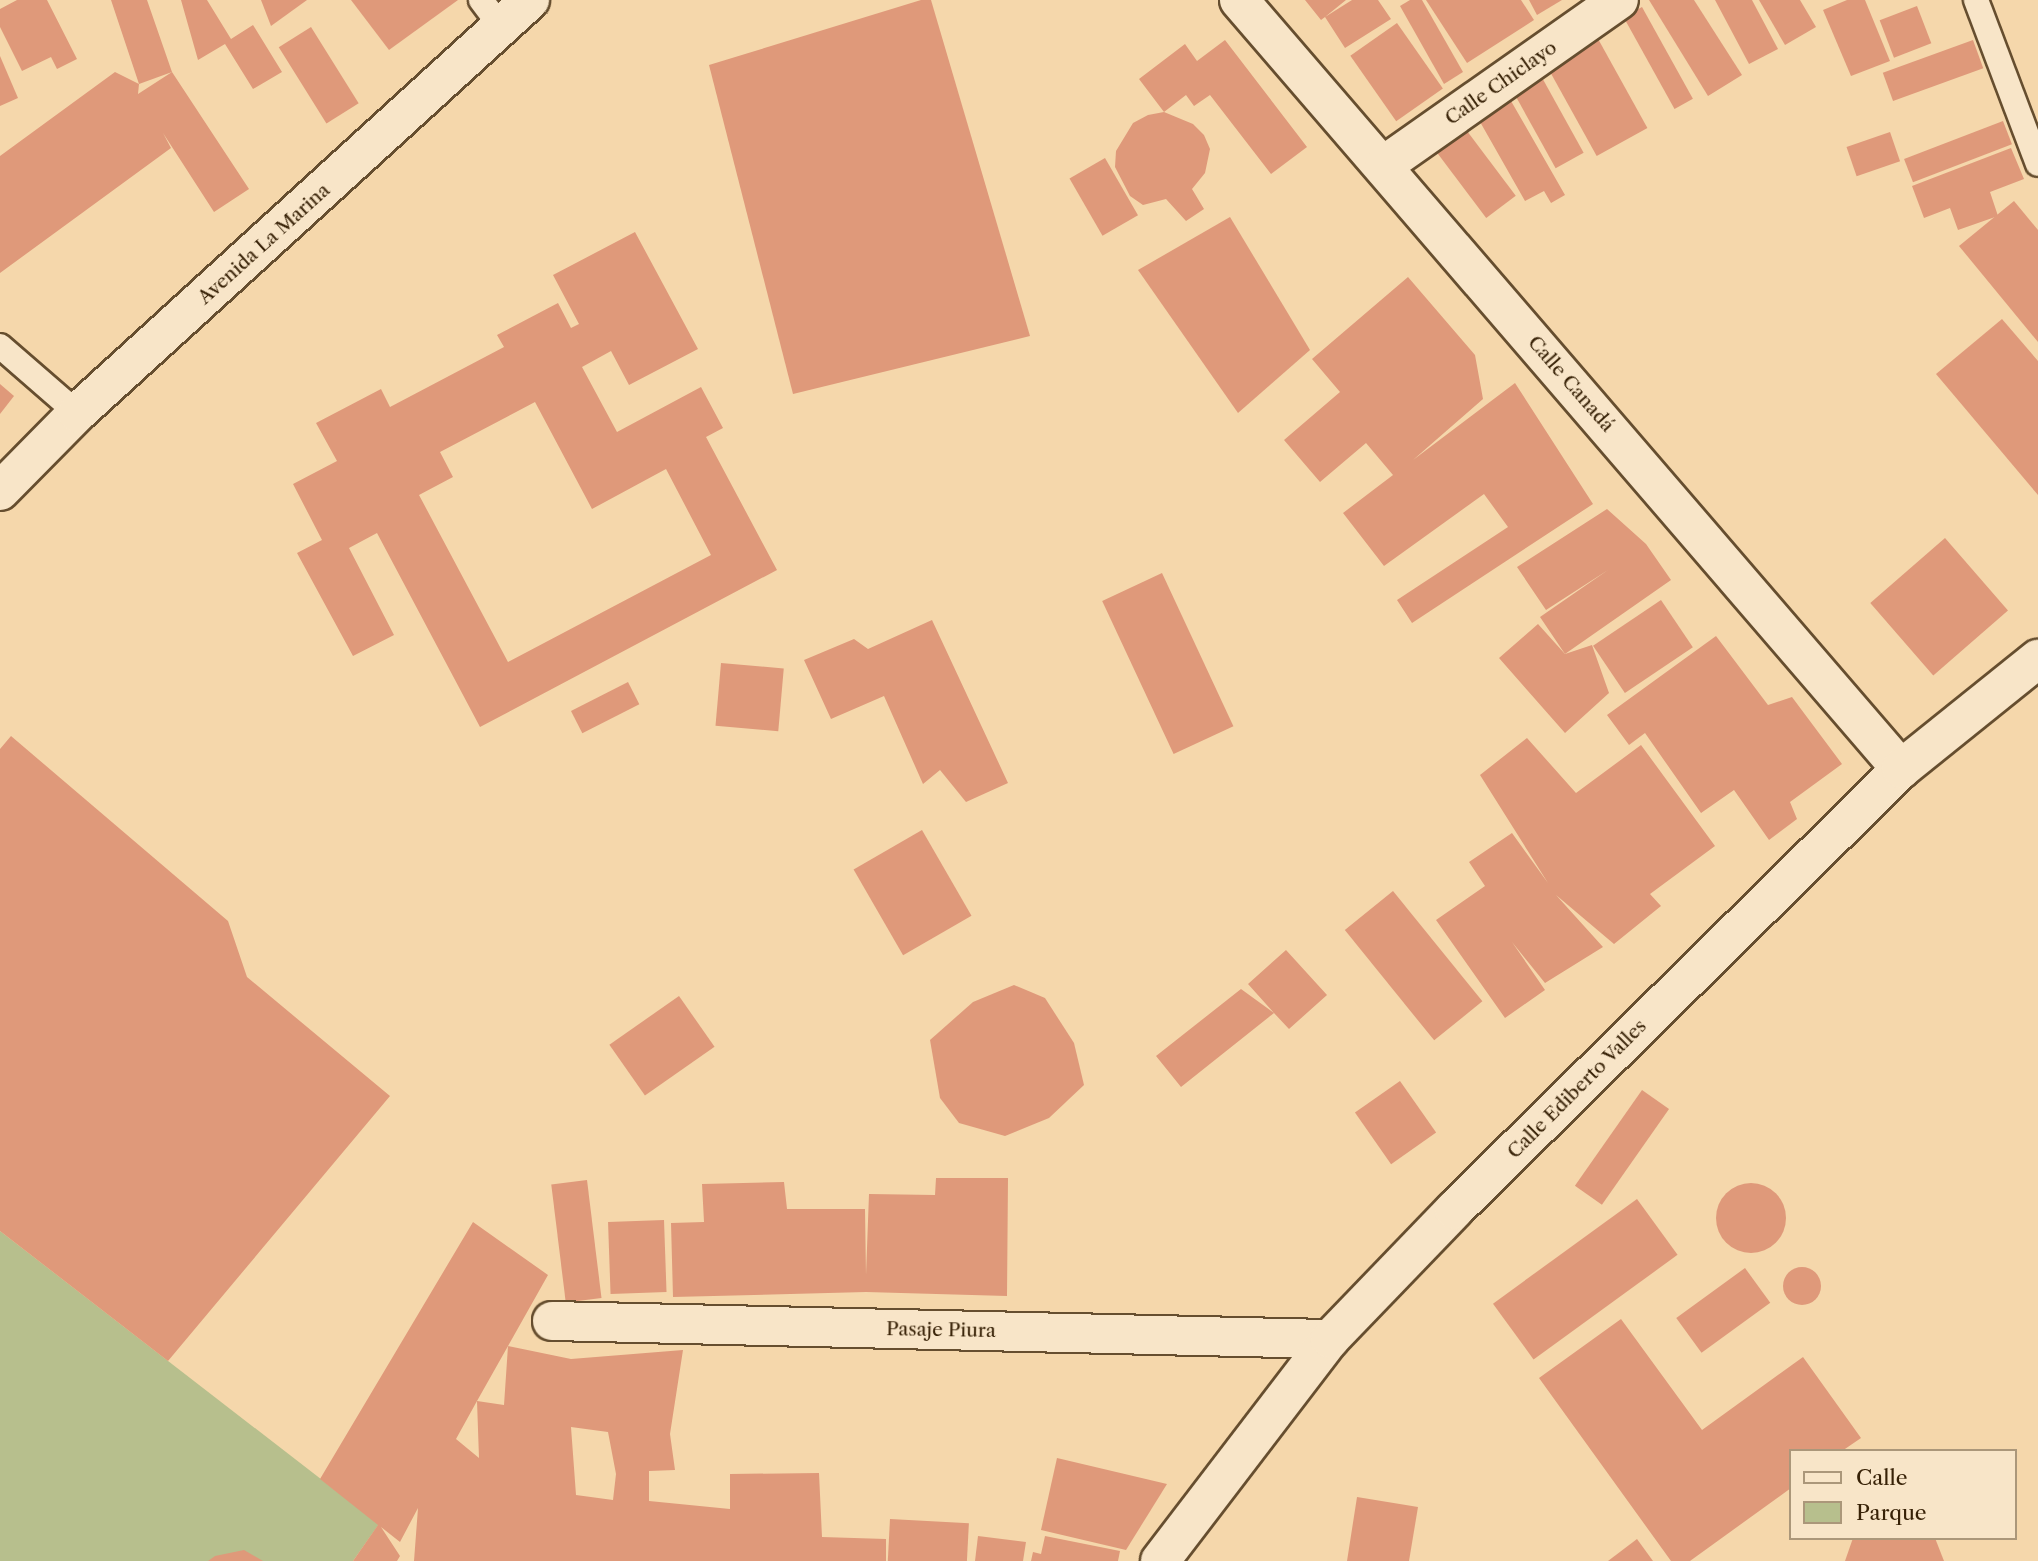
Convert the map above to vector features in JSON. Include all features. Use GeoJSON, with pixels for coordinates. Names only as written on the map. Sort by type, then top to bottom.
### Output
{"type":"FeatureCollection","features":[{"type":"Feature","properties":{"kind":"street","name":"Avenida La Marina"},"geometry":{"type":"LineString","coordinates":[[0,491],[77,413],[492,14],[530,0]]}},
{"type":"Feature","properties":{"kind":"street","name":"Calle Canadá"},"geometry":{"type":"LineString","coordinates":[[1239,0],[1384,165],[1901,769]]}},
{"type":"Feature","properties":{"kind":"street","name":"Calle Chiclayo"},"geometry":{"type":"LineString","coordinates":[[1384,165],[1619,0]]}},
{"type":"Feature","properties":{"kind":"street","name":"Calle Ediberto Valles"},"geometry":{"type":"LineString","coordinates":[[1160,1561],[1330,1339],[1454,1210],[1901,769],[2038,659]]}},
{"type":"Feature","properties":{"kind":"street","name":"Pasaje Piura"},"geometry":{"type":"LineString","coordinates":[[552,1321],[1330,1339]]}},
{"type":"Feature","properties":{"kind":"lane"},"geometry":{"type":"LineString","coordinates":[[1976,0],[2038,164]]}},
{"type":"Feature","properties":{"kind":"lane"},"geometry":{"type":"LineString","coordinates":[[0,346],[77,413]]}},
{"type":"Feature","properties":{"kind":"green space"},"geometry":{"type":"Polygon","coordinates":[[[0,1231],[379,1524],[353,1561],[0,1561],[0,1231]]]}},
{"type":"Feature","properties":{"kind":"building"},"geometry":{"type":"Polygon","coordinates":[[[17,0],[47,0],[77,59],[57,69],[51,57],[22,71],[0,27],[0,9],[17,0]]]}},
{"type":"Feature","properties":{"kind":"building"},"geometry":{"type":"Polygon","coordinates":[[[111,0],[147,0],[172,72],[139,84],[111,0]]]}},
{"type":"Feature","properties":{"kind":"building"},"geometry":{"type":"Polygon","coordinates":[[[181,0],[207,0],[231,39],[253,25],[282,72],[253,89],[225,44],[198,60],[181,0]]]}},
{"type":"Feature","properties":{"kind":"building"},"geometry":{"type":"Polygon","coordinates":[[[261,0],[307,0],[271,26],[261,0]]]}},
{"type":"Feature","properties":{"kind":"building"},"geometry":{"type":"Polygon","coordinates":[[[351,0],[458,0],[389,50],[351,0]]]}},
{"type":"Feature","properties":{"kind":"building"},"geometry":{"type":"Polygon","coordinates":[[[921,0],[931,0],[1030,336],[793,394],[709,65],[921,0]]]}},
{"type":"Feature","properties":{"kind":"building"},"geometry":{"type":"Polygon","coordinates":[[[1305,0],[1346,0],[1321,20],[1305,0]]]}},
{"type":"Feature","properties":{"kind":"building"},"geometry":{"type":"Polygon","coordinates":[[[1352,0],[1378,0],[1391,19],[1345,48],[1325,17],[1352,0]]]}},
{"type":"Feature","properties":{"kind":"building"},"geometry":{"type":"Polygon","coordinates":[[[1410,0],[1422,0],[1463,72],[1444,84],[1400,6],[1410,0]]]}},
{"type":"Feature","properties":{"kind":"building"},"geometry":{"type":"Polygon","coordinates":[[[1426,0],[1521,0],[1534,20],[1467,63],[1426,0]]]}},
{"type":"Feature","properties":{"kind":"building"},"geometry":{"type":"Polygon","coordinates":[[[1529,0],[1562,0],[1537,15],[1529,0]]]}},
{"type":"Feature","properties":{"kind":"building"},"geometry":{"type":"Polygon","coordinates":[[[1649,0],[1694,0],[1742,75],[1708,96],[1649,0]]]}},
{"type":"Feature","properties":{"kind":"building"},"geometry":{"type":"Polygon","coordinates":[[[1715,0],[1752,0],[1778,49],[1749,64],[1715,0]]]}},
{"type":"Feature","properties":{"kind":"building"},"geometry":{"type":"Polygon","coordinates":[[[1759,0],[1800,0],[1816,27],[1785,45],[1759,0]]]}},
{"type":"Feature","properties":{"kind":"building"},"geometry":{"type":"Polygon","coordinates":[[[1847,0],[1865,0],[1890,61],[1851,76],[1823,10],[1847,0]]]}},
{"type":"Feature","properties":{"kind":"building"},"geometry":{"type":"Polygon","coordinates":[[[1917,6],[1931,43],[1894,58],[1880,20],[1917,6]]]}},
{"type":"Feature","properties":{"kind":"building"},"geometry":{"type":"Polygon","coordinates":[[[1642,7],[1693,99],[1675,109],[1624,17],[1642,7]]]}},
{"type":"Feature","properties":{"kind":"building"},"geometry":{"type":"Polygon","coordinates":[[[1397,23],[1443,89],[1396,121],[1350,56],[1397,23]]]}},
{"type":"Feature","properties":{"kind":"building"},"geometry":{"type":"Polygon","coordinates":[[[311,27],[359,103],[326,123],[279,47],[311,27]]]}},
{"type":"Feature","properties":{"kind":"building"},"geometry":{"type":"Polygon","coordinates":[[[1597,37],[1647,128],[1597,156],[1546,65],[1597,37]]]}},
{"type":"Feature","properties":{"kind":"building"},"geometry":{"type":"Polygon","coordinates":[[[1225,40],[1307,147],[1271,174],[1210,95],[1194,106],[1186,95],[1164,112],[1139,79],[1185,44],[1197,61],[1225,40]]]}},
{"type":"Feature","properties":{"kind":"building"},"geometry":{"type":"Polygon","coordinates":[[[1973,40],[1983,68],[1893,101],[1883,73],[1973,40]]]}},
{"type":"Feature","properties":{"kind":"building"},"geometry":{"type":"Polygon","coordinates":[[[0,56],[18,98],[0,106],[0,56]]]}},
{"type":"Feature","properties":{"kind":"building"},"geometry":{"type":"Polygon","coordinates":[[[115,72],[139,84],[138,94],[172,72],[249,189],[214,212],[163,133],[171,148],[0,273],[0,156],[115,72]]]}},
{"type":"Feature","properties":{"kind":"building"},"geometry":{"type":"Polygon","coordinates":[[[1540,74],[1584,153],[1556,168],[1512,90],[1540,74]]]}},
{"type":"Feature","properties":{"kind":"building"},"geometry":{"type":"Polygon","coordinates":[[[1507,94],[1565,195],[1551,203],[1544,191],[1525,201],[1475,113],[1507,94]]]}},
{"type":"Feature","properties":{"kind":"building"},"geometry":{"type":"Polygon","coordinates":[[[1164,112],[1193,124],[1204,135],[1210,149],[1205,173],[1192,189],[1204,209],[1186,221],[1166,199],[1143,205],[1130,196],[1115,167],[1116,151],[1133,123],[1148,115],[1164,112]]]}},
{"type":"Feature","properties":{"kind":"building"},"geometry":{"type":"Polygon","coordinates":[[[2003,121],[2012,144],[1913,182],[1904,159],[2003,121]]]}},
{"type":"Feature","properties":{"kind":"building"},"geometry":{"type":"Polygon","coordinates":[[[1461,123],[1516,196],[1486,218],[1431,145],[1461,123]]]}},
{"type":"Feature","properties":{"kind":"building"},"geometry":{"type":"Polygon","coordinates":[[[1890,132],[1900,161],[1857,176],[1847,147],[1890,132]]]}},
{"type":"Feature","properties":{"kind":"building"},"geometry":{"type":"Polygon","coordinates":[[[2011,148],[2024,179],[1990,192],[1998,216],[1958,230],[1950,208],[1924,218],[1912,186],[2011,148]]]}},
{"type":"Feature","properties":{"kind":"building"},"geometry":{"type":"Polygon","coordinates":[[[1105,158],[1138,215],[1102,236],[1069,178],[1105,158]]]}},
{"type":"Feature","properties":{"kind":"building"},"geometry":{"type":"Polygon","coordinates":[[[2014,201],[2038,230],[2038,342],[1959,246],[2014,201]]]}},
{"type":"Feature","properties":{"kind":"building"},"geometry":{"type":"Polygon","coordinates":[[[1230,217],[1310,350],[1238,413],[1138,270],[1230,217]]]}},
{"type":"Feature","properties":{"kind":"building"},"geometry":{"type":"Polygon","coordinates":[[[635,232],[698,349],[629,385],[611,351],[582,367],[617,432],[701,387],[723,428],[706,437],[777,570],[480,727],[377,533],[349,548],[394,635],[353,656],[297,553],[322,540],[293,484],[337,461],[316,423],[381,389],[390,407],[504,347],[497,335],[558,303],[571,328],[579,324],[553,275],[635,232]],[[535,402],[440,452],[453,477],[419,495],[508,662],[711,555],[666,469],[592,509],[535,402]]]}},
{"type":"Feature","properties":{"kind":"building"},"geometry":{"type":"Polygon","coordinates":[[[1408,277],[1475,355],[1483,399],[1413,460],[1515,383],[1593,504],[1412,623],[1397,600],[1508,527],[1484,494],[1384,566],[1343,513],[1393,475],[1366,443],[1320,482],[1284,440],[1340,392],[1312,359],[1408,277]]]}},
{"type":"Feature","properties":{"kind":"building"},"geometry":{"type":"Polygon","coordinates":[[[2002,319],[2038,361],[2038,495],[1936,374],[2002,319]]]}},
{"type":"Feature","properties":{"kind":"building"},"geometry":{"type":"Polygon","coordinates":[[[0,384],[14,396],[0,414],[0,384]]]}},
{"type":"Feature","properties":{"kind":"building"},"geometry":{"type":"Polygon","coordinates":[[[1607,509],[1646,544],[1671,580],[1565,654],[1540,617],[1608,570],[1546,610],[1517,567],[1607,509]]]}},
{"type":"Feature","properties":{"kind":"building"},"geometry":{"type":"Polygon","coordinates":[[[1945,538],[2008,610],[1933,675],[1870,603],[1945,538]]]}},
{"type":"Feature","properties":{"kind":"building"},"geometry":{"type":"Polygon","coordinates":[[[1162,573],[1233,726],[1174,754],[1102,601],[1162,573]]]}},
{"type":"Feature","properties":{"kind":"building"},"geometry":{"type":"Polygon","coordinates":[[[1661,600],[1693,647],[1625,693],[1593,646],[1661,600]]]}},
{"type":"Feature","properties":{"kind":"building"},"geometry":{"type":"Polygon","coordinates":[[[932,620],[1008,783],[966,802],[940,770],[923,784],[884,696],[831,719],[804,660],[854,639],[868,649],[932,620]]]}},
{"type":"Feature","properties":{"kind":"building"},"geometry":{"type":"Polygon","coordinates":[[[1538,624],[1565,654],[1592,645],[1609,693],[1565,733],[1499,658],[1538,624]]]}},
{"type":"Feature","properties":{"kind":"building"},"geometry":{"type":"Polygon","coordinates":[[[1716,636],[1768,705],[1792,697],[1842,764],[1790,802],[1797,819],[1769,840],[1734,790],[1701,813],[1645,733],[1629,745],[1607,715],[1716,636]]]}},
{"type":"Feature","properties":{"kind":"building"},"geometry":{"type":"Polygon","coordinates":[[[721,663],[784,668],[778,731],[716,726],[721,663]]]}},
{"type":"Feature","properties":{"kind":"building"},"geometry":{"type":"Polygon","coordinates":[[[628,682],[639,704],[582,733],[571,711],[628,682]]]}},
{"type":"Feature","properties":{"kind":"building"},"geometry":{"type":"Polygon","coordinates":[[[11,736],[228,921],[247,977],[390,1096],[168,1361],[0,1231],[0,749],[11,736]]]}},
{"type":"Feature","properties":{"kind":"building"},"geometry":{"type":"Polygon","coordinates":[[[1527,738],[1576,793],[1641,745],[1715,846],[1650,894],[1661,906],[1614,944],[1556,895],[1603,947],[1545,983],[1512,942],[1545,990],[1505,1018],[1436,920],[1485,886],[1469,862],[1512,833],[1548,883],[1480,775],[1527,738]]]}},
{"type":"Feature","properties":{"kind":"building"},"geometry":{"type":"Polygon","coordinates":[[[922,830],[972,916],[903,955],[854,870],[922,830]]]}},
{"type":"Feature","properties":{"kind":"building"},"geometry":{"type":"Polygon","coordinates":[[[1393,891],[1482,1001],[1434,1040],[1345,930],[1393,891]]]}},
{"type":"Feature","properties":{"kind":"building"},"geometry":{"type":"Polygon","coordinates":[[[1286,950],[1327,995],[1289,1029],[1248,984],[1286,950]]]}},
{"type":"Feature","properties":{"kind":"building"},"geometry":{"type":"Polygon","coordinates":[[[1014,985],[1045,998],[1074,1043],[1084,1085],[1049,1118],[1005,1136],[959,1123],[940,1098],[930,1040],[973,1002],[1014,985]]]}},
{"type":"Feature","properties":{"kind":"building"},"geometry":{"type":"Polygon","coordinates":[[[1241,989],[1274,1013],[1181,1087],[1156,1056],[1241,989]]]}},
{"type":"Feature","properties":{"kind":"building"},"geometry":{"type":"Polygon","coordinates":[[[679,996],[715,1047],[645,1096],[609,1045],[679,996]]]}},
{"type":"Feature","properties":{"kind":"building"},"geometry":{"type":"Polygon","coordinates":[[[1400,1081],[1436,1133],[1391,1164],[1355,1113],[1400,1081]]]}},
{"type":"Feature","properties":{"kind":"building"},"geometry":{"type":"Polygon","coordinates":[[[1642,1090],[1669,1109],[1602,1205],[1575,1186],[1642,1090]]]}},
{"type":"Feature","properties":{"kind":"building"},"geometry":{"type":"Polygon","coordinates":[[[936,1178],[1008,1178],[1007,1296],[866,1292],[673,1297],[671,1223],[704,1222],[702,1184],[784,1182],[787,1209],[865,1209],[866,1275],[869,1194],[935,1195],[936,1178]]]}},
{"type":"Feature","properties":{"kind":"building"},"geometry":{"type":"Polygon","coordinates":[[[587,1180],[602,1298],[566,1303],[551,1184],[587,1180]]]}},
{"type":"Feature","properties":{"kind":"building"},"geometry":{"type":"Polygon","coordinates":[[[1751,1183],[1776,1193],[1786,1218],[1776,1243],[1751,1253],[1726,1243],[1716,1218],[1726,1193],[1751,1183]]]}},
{"type":"Feature","properties":{"kind":"building"},"geometry":{"type":"Polygon","coordinates":[[[1637,1199],[1678,1255],[1534,1359],[1493,1304],[1637,1199]]]}},
{"type":"Feature","properties":{"kind":"building"},"geometry":{"type":"Polygon","coordinates":[[[664,1220],[667,1292],[611,1294],[608,1222],[664,1220]]]}},
{"type":"Feature","properties":{"kind":"building"},"geometry":{"type":"Polygon","coordinates":[[[473,1222],[548,1275],[477,1401],[504,1405],[508,1346],[571,1359],[683,1350],[670,1434],[675,1470],[649,1471],[649,1501],[730,1509],[730,1474],[819,1473],[822,1537],[886,1539],[886,1561],[414,1561],[418,1508],[400,1542],[381,1527],[400,1556],[397,1561],[353,1561],[378,1525],[320,1479],[473,1222]],[[477,1401],[456,1439],[479,1458],[477,1401]],[[571,1427],[576,1495],[613,1500],[616,1474],[608,1432],[571,1427]]]}},
{"type":"Feature","properties":{"kind":"building"},"geometry":{"type":"Polygon","coordinates":[[[1802,1267],[1816,1272],[1821,1286],[1816,1300],[1802,1305],[1788,1300],[1783,1286],[1788,1272],[1802,1267]]]}},
{"type":"Feature","properties":{"kind":"building"},"geometry":{"type":"Polygon","coordinates":[[[1745,1268],[1770,1303],[1702,1353],[1676,1318],[1745,1268]]]}},
{"type":"Feature","properties":{"kind":"building"},"geometry":{"type":"Polygon","coordinates":[[[1621,1319],[1702,1430],[1803,1357],[1861,1438],[1845,1449],[1790,1449],[1790,1489],[1690,1561],[1671,1561],[1539,1378],[1621,1319]]]}},
{"type":"Feature","properties":{"kind":"building"},"geometry":{"type":"Polygon","coordinates":[[[1057,1458],[1167,1484],[1126,1550],[1041,1530],[1057,1458]]]}},
{"type":"Feature","properties":{"kind":"building"},"geometry":{"type":"Polygon","coordinates":[[[1357,1497],[1418,1507],[1409,1561],[1347,1561],[1357,1497]]]}},
{"type":"Feature","properties":{"kind":"building"},"geometry":{"type":"Polygon","coordinates":[[[890,1519],[969,1523],[967,1561],[888,1561],[890,1519]]]}},
{"type":"Feature","properties":{"kind":"building"},"geometry":{"type":"Polygon","coordinates":[[[978,1536],[1026,1542],[1023,1561],[975,1561],[978,1536]]]}},
{"type":"Feature","properties":{"kind":"building"},"geometry":{"type":"Polygon","coordinates":[[[1045,1536],[1120,1551],[1118,1561],[1031,1561],[1033,1552],[1041,1554],[1045,1536]]]}},
{"type":"Feature","properties":{"kind":"building"},"geometry":{"type":"Polygon","coordinates":[[[1637,1539],[1653,1561],[1608,1561],[1637,1539]]]}},
{"type":"Feature","properties":{"kind":"building"},"geometry":{"type":"Polygon","coordinates":[[[1852,1540],[1936,1540],[1944,1561],[1845,1561],[1852,1540]]]}},
{"type":"Feature","properties":{"kind":"building"},"geometry":{"type":"Polygon","coordinates":[[[244,1550],[263,1561],[208,1561],[215,1556],[244,1550]]]}}]}
